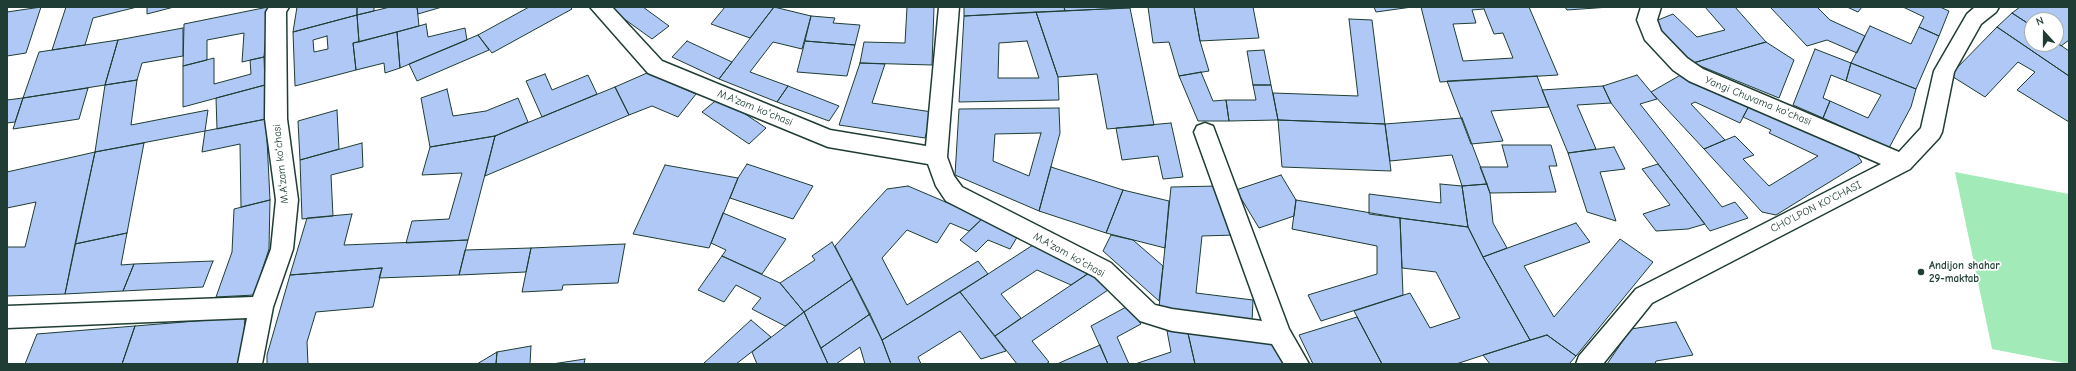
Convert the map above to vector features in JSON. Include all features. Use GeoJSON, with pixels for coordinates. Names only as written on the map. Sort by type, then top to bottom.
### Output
{"type":"FeatureCollection","features":[{"type":"Feature","properties":{"kind":"street","name":"M.Aʻzam koʻchasi"},"geometry":{"type":"LineString","coordinates":[[250,364],[261,307],[282,249],[286,200],[276,119],[276,12],[279,7]]}},
{"type":"Feature","properties":{"kind":"street","name":"M.Aʻzam koʻchasi"},"geometry":{"type":"LineString","coordinates":[[600,7],[655,67],[828,138],[936,157]]}},
{"type":"Feature","properties":{"kind":"street","name":"M.Aʻzam koʻchasi"},"geometry":{"type":"LineString","coordinates":[[949,7],[936,157],[944,180],[954,194],[1103,270],[1148,314],[1172,320],[1280,334]]}},
{"type":"Feature","properties":{"kind":"street","name":"Yangi Chuvama koʻchasi"},"geometry":{"type":"LineString","coordinates":[[1651,7],[1647,20],[1652,35],[1680,64],[1696,76],[1902,163]]}},
{"type":"Feature","properties":{"kind":"street","name":"CHO'LPON KO'CHASI"},"geometry":{"type":"LineString","coordinates":[[1588,364],[1644,296],[1902,163],[1931,132],[1944,71],[1974,19],[1989,7]]}},
{"type":"Feature","properties":{"kind":"street"},"geometry":{"type":"LineString","coordinates":[[1205,132],[1280,334],[1297,364]]}},
{"type":"Feature","properties":{"kind":"street"},"geometry":{"type":"LineString","coordinates":[[7,317],[261,307]]}},
{"type":"Feature","properties":{"kind":"green space"},"geometry":{"type":"Polygon","coordinates":[[[1955,172],[2069,194],[2069,364],[1992,349],[1955,172]]]}},
{"type":"Feature","properties":{"kind":"building"},"geometry":{"type":"Polygon","coordinates":[[[41,7],[26,53],[7,56],[7,12],[41,7]]]}},
{"type":"Feature","properties":{"kind":"building"},"geometry":{"type":"Polygon","coordinates":[[[66,7],[137,7],[93,18],[85,45],[52,50],[66,7]]]}},
{"type":"Feature","properties":{"kind":"building"},"geometry":{"type":"Polygon","coordinates":[[[147,7],[174,7],[147,14],[147,7]]]}},
{"type":"Feature","properties":{"kind":"building"},"geometry":{"type":"Polygon","coordinates":[[[268,7],[264,57],[242,62],[244,33],[207,40],[207,60],[183,66],[184,24],[268,7]]]}},
{"type":"Feature","properties":{"kind":"building"},"geometry":{"type":"Polygon","coordinates":[[[297,7],[357,7],[357,15],[293,32],[297,7]]]}},
{"type":"Feature","properties":{"kind":"building"},"geometry":{"type":"Polygon","coordinates":[[[357,7],[374,7],[374,11],[357,15],[357,7]]]}},
{"type":"Feature","properties":{"kind":"building"},"geometry":{"type":"Polygon","coordinates":[[[390,7],[417,7],[419,26],[359,42],[357,15],[390,7]]]}},
{"type":"Feature","properties":{"kind":"building"},"geometry":{"type":"Polygon","coordinates":[[[417,7],[442,7],[418,14],[417,7]]]}},
{"type":"Feature","properties":{"kind":"building"},"geometry":{"type":"Polygon","coordinates":[[[529,7],[570,7],[572,9],[492,53],[478,35],[529,7]]]}},
{"type":"Feature","properties":{"kind":"building"},"geometry":{"type":"Polygon","coordinates":[[[643,7],[669,26],[652,39],[609,8],[643,7]]]}},
{"type":"Feature","properties":{"kind":"building"},"geometry":{"type":"Polygon","coordinates":[[[725,7],[774,7],[750,38],[711,24],[725,7]]]}},
{"type":"Feature","properties":{"kind":"building"},"geometry":{"type":"Polygon","coordinates":[[[774,7],[811,16],[802,49],[773,42],[750,72],[788,86],[777,102],[719,79],[774,7]]]}},
{"type":"Feature","properties":{"kind":"building"},"geometry":{"type":"Polygon","coordinates":[[[907,7],[934,7],[932,65],[860,63],[864,42],[905,43],[907,7]]]}},
{"type":"Feature","properties":{"kind":"building"},"geometry":{"type":"Polygon","coordinates":[[[964,7],[1064,7],[1065,11],[964,16],[964,7]]]}},
{"type":"Feature","properties":{"kind":"building"},"geometry":{"type":"Polygon","coordinates":[[[1064,7],[1142,7],[1065,11],[1064,7]]]}},
{"type":"Feature","properties":{"kind":"building"},"geometry":{"type":"Polygon","coordinates":[[[1148,7],[1194,7],[1200,41],[1209,71],[1179,76],[1169,42],[1153,43],[1148,7]]]}},
{"type":"Feature","properties":{"kind":"building"},"geometry":{"type":"Polygon","coordinates":[[[1194,7],[1253,7],[1259,38],[1200,41],[1194,7]]]}},
{"type":"Feature","properties":{"kind":"building"},"geometry":{"type":"Polygon","coordinates":[[[1374,7],[1412,7],[1376,12],[1374,7]]]}},
{"type":"Feature","properties":{"kind":"building"},"geometry":{"type":"Polygon","coordinates":[[[1421,7],[1529,7],[1558,75],[1440,82],[1421,7]],[[1484,9],[1472,10],[1476,23],[1453,24],[1463,61],[1513,58],[1503,33],[1494,34],[1484,9]]]}},
{"type":"Feature","properties":{"kind":"building"},"geometry":{"type":"Polygon","coordinates":[[[1565,7],[1610,7],[1567,10],[1565,7]]]}},
{"type":"Feature","properties":{"kind":"building"},"geometry":{"type":"Polygon","coordinates":[[[1705,7],[1735,7],[1766,42],[1693,63],[1653,22],[1673,14],[1697,37],[1725,30],[1705,7]]]}},
{"type":"Feature","properties":{"kind":"building"},"geometry":{"type":"Polygon","coordinates":[[[1770,7],[1817,7],[1830,20],[1865,36],[1857,53],[1827,40],[1807,46],[1770,7]]]}},
{"type":"Feature","properties":{"kind":"building"},"geometry":{"type":"Polygon","coordinates":[[[1847,7],[1862,7],[1858,12],[1847,7]]]}},
{"type":"Feature","properties":{"kind":"building"},"geometry":{"type":"Polygon","coordinates":[[[1903,7],[1940,7],[1949,11],[1939,36],[1919,27],[1924,17],[1903,7]]]}},
{"type":"Feature","properties":{"kind":"building"},"geometry":{"type":"Polygon","coordinates":[[[2020,7],[2069,7],[2069,40],[2064,44],[2064,12],[2024,12],[2024,21],[2012,13],[2020,7]]]}},
{"type":"Feature","properties":{"kind":"building"},"geometry":{"type":"Polygon","coordinates":[[[1130,8],[1154,125],[1107,129],[1097,74],[1058,77],[1036,12],[1130,8]]]}},
{"type":"Feature","properties":{"kind":"building"},"geometry":{"type":"Polygon","coordinates":[[[1036,12],[1058,77],[1059,100],[959,102],[964,16],[1036,12]],[[1027,41],[999,43],[998,78],[1039,78],[1027,41]]]}},
{"type":"Feature","properties":{"kind":"building"},"geometry":{"type":"Polygon","coordinates":[[[2012,13],[2024,21],[2024,45],[1997,27],[2012,13]]]}},
{"type":"Feature","properties":{"kind":"building"},"geometry":{"type":"Polygon","coordinates":[[[357,15],[359,42],[353,43],[356,70],[295,86],[293,32],[357,15]],[[327,36],[313,40],[314,52],[328,49],[327,36]]]}},
{"type":"Feature","properties":{"kind":"building"},"geometry":{"type":"Polygon","coordinates":[[[811,16],[835,18],[833,23],[860,25],[855,45],[805,41],[811,16]]]}},
{"type":"Feature","properties":{"kind":"building"},"geometry":{"type":"Polygon","coordinates":[[[1349,19],[1372,20],[1385,124],[1278,120],[1273,93],[1358,96],[1349,19]]]}},
{"type":"Feature","properties":{"kind":"building"},"geometry":{"type":"Polygon","coordinates":[[[426,24],[428,37],[465,28],[467,40],[400,68],[397,32],[426,24]]]}},
{"type":"Feature","properties":{"kind":"building"},"geometry":{"type":"Polygon","coordinates":[[[1870,26],[1911,44],[1919,27],[1939,36],[1916,89],[1851,63],[1870,26]]]}},
{"type":"Feature","properties":{"kind":"building"},"geometry":{"type":"Polygon","coordinates":[[[1997,27],[2024,45],[2024,52],[2034,52],[2069,76],[2069,122],[2017,90],[2035,72],[2018,62],[1985,97],[1950,75],[1997,27]]]}},
{"type":"Feature","properties":{"kind":"building"},"geometry":{"type":"Polygon","coordinates":[[[183,28],[183,56],[142,63],[137,80],[105,85],[118,40],[183,28]]]}},
{"type":"Feature","properties":{"kind":"building"},"geometry":{"type":"Polygon","coordinates":[[[397,32],[400,68],[385,73],[384,63],[356,70],[353,43],[397,32]]]}},
{"type":"Feature","properties":{"kind":"building"},"geometry":{"type":"Polygon","coordinates":[[[478,35],[489,50],[417,81],[409,64],[478,35]]]}},
{"type":"Feature","properties":{"kind":"building"},"geometry":{"type":"Polygon","coordinates":[[[118,40],[105,85],[23,98],[39,52],[118,40]]]}},
{"type":"Feature","properties":{"kind":"building"},"geometry":{"type":"Polygon","coordinates":[[[687,41],[732,62],[719,79],[672,57],[687,41]]]}},
{"type":"Feature","properties":{"kind":"building"},"geometry":{"type":"Polygon","coordinates":[[[805,41],[855,45],[847,76],[797,72],[805,41]]]}},
{"type":"Feature","properties":{"kind":"building"},"geometry":{"type":"Polygon","coordinates":[[[1766,42],[1794,60],[1779,98],[1693,63],[1766,42]]]}},
{"type":"Feature","properties":{"kind":"building"},"geometry":{"type":"Polygon","coordinates":[[[2064,48],[2069,51],[2069,76],[2034,52],[2064,52],[2064,48]]]}},
{"type":"Feature","properties":{"kind":"building"},"geometry":{"type":"Polygon","coordinates":[[[1815,49],[1851,63],[1846,81],[1831,75],[1823,98],[1830,101],[1823,118],[1793,105],[1815,49]]]}},
{"type":"Feature","properties":{"kind":"building"},"geometry":{"type":"Polygon","coordinates":[[[1264,50],[1271,85],[1253,85],[1247,51],[1264,50]]]}},
{"type":"Feature","properties":{"kind":"building"},"geometry":{"type":"Polygon","coordinates":[[[264,57],[265,85],[183,107],[183,66],[214,58],[214,84],[251,74],[250,60],[264,57]]]}},
{"type":"Feature","properties":{"kind":"building"},"geometry":{"type":"Polygon","coordinates":[[[860,63],[885,64],[872,103],[932,112],[925,138],[839,125],[860,63]]]}},
{"type":"Feature","properties":{"kind":"building"},"geometry":{"type":"Polygon","coordinates":[[[1851,63],[1916,89],[1911,107],[1889,148],[1823,118],[1830,101],[1868,118],[1881,95],[1846,81],[1851,63]]]}},
{"type":"Feature","properties":{"kind":"building"},"geometry":{"type":"Polygon","coordinates":[[[1201,72],[1213,101],[1226,100],[1229,121],[1198,121],[1179,76],[1201,72]]]}},
{"type":"Feature","properties":{"kind":"building"},"geometry":{"type":"Polygon","coordinates":[[[647,73],[696,94],[678,117],[652,106],[629,115],[615,87],[647,73]]]}},
{"type":"Feature","properties":{"kind":"building"},"geometry":{"type":"Polygon","coordinates":[[[1684,73],[1750,104],[1740,123],[1695,102],[1691,104],[1725,140],[1704,149],[1651,92],[1684,73]]]}},
{"type":"Feature","properties":{"kind":"building"},"geometry":{"type":"Polygon","coordinates":[[[545,74],[552,90],[588,75],[597,94],[542,117],[526,81],[545,74]]]}},
{"type":"Feature","properties":{"kind":"building"},"geometry":{"type":"Polygon","coordinates":[[[1637,75],[1657,99],[1640,104],[1722,207],[1735,202],[1748,218],[1710,231],[1611,103],[1603,86],[1637,75]]]}},
{"type":"Feature","properties":{"kind":"building"},"geometry":{"type":"Polygon","coordinates":[[[1537,76],[1549,107],[1491,111],[1503,141],[1471,144],[1447,81],[1537,76]]]}},
{"type":"Feature","properties":{"kind":"building"},"geometry":{"type":"Polygon","coordinates":[[[137,80],[131,125],[208,110],[205,131],[95,152],[105,85],[137,80]]]}},
{"type":"Feature","properties":{"kind":"building"},"geometry":{"type":"Polygon","coordinates":[[[265,85],[266,119],[217,129],[216,98],[265,85]]]}},
{"type":"Feature","properties":{"kind":"building"},"geometry":{"type":"Polygon","coordinates":[[[1253,85],[1271,85],[1278,120],[1229,121],[1226,100],[1256,100],[1253,85]]]}},
{"type":"Feature","properties":{"kind":"building"},"geometry":{"type":"Polygon","coordinates":[[[788,86],[839,106],[829,121],[777,102],[788,86]]]}},
{"type":"Feature","properties":{"kind":"building"},"geometry":{"type":"Polygon","coordinates":[[[1603,86],[1611,103],[1577,105],[1596,149],[1568,153],[1542,90],[1603,86]]]}},
{"type":"Feature","properties":{"kind":"building"},"geometry":{"type":"Polygon","coordinates":[[[615,87],[629,115],[485,176],[495,136],[615,87]]]}},
{"type":"Feature","properties":{"kind":"building"},"geometry":{"type":"Polygon","coordinates":[[[88,88],[79,119],[13,129],[23,98],[88,88]]]}},
{"type":"Feature","properties":{"kind":"building"},"geometry":{"type":"Polygon","coordinates":[[[447,89],[453,116],[486,111],[518,98],[528,122],[495,136],[430,147],[421,98],[447,89]]]}},
{"type":"Feature","properties":{"kind":"building"},"geometry":{"type":"Polygon","coordinates":[[[720,97],[766,128],[749,144],[702,112],[720,97]]]}},
{"type":"Feature","properties":{"kind":"building"},"geometry":{"type":"Polygon","coordinates":[[[23,98],[15,122],[7,123],[7,100],[23,98]]]}},
{"type":"Feature","properties":{"kind":"building"},"geometry":{"type":"Polygon","coordinates":[[[1750,104],[1856,153],[1862,162],[1776,215],[1762,212],[1704,149],[1735,136],[1754,155],[1743,159],[1769,186],[1818,156],[1769,133],[1771,130],[1743,117],[1750,104]]]}},
{"type":"Feature","properties":{"kind":"building"},"geometry":{"type":"Polygon","coordinates":[[[1059,108],[1060,133],[1039,211],[955,175],[959,109],[1059,108]],[[1041,133],[995,134],[993,161],[1029,176],[1041,133]]]}},
{"type":"Feature","properties":{"kind":"building"},"geometry":{"type":"Polygon","coordinates":[[[337,110],[339,149],[300,160],[298,121],[337,110]]]}},
{"type":"Feature","properties":{"kind":"building"},"geometry":{"type":"Polygon","coordinates":[[[1462,118],[1487,184],[1462,186],[1452,155],[1390,161],[1385,124],[1462,118]]]}},
{"type":"Feature","properties":{"kind":"building"},"geometry":{"type":"Polygon","coordinates":[[[266,119],[270,200],[241,207],[240,144],[202,152],[205,131],[266,119]]]}},
{"type":"Feature","properties":{"kind":"building"},"geometry":{"type":"Polygon","coordinates":[[[1278,120],[1385,124],[1391,171],[1282,167],[1278,120]]]}},
{"type":"Feature","properties":{"kind":"building"},"geometry":{"type":"Polygon","coordinates":[[[1171,123],[1183,177],[1163,179],[1158,156],[1122,160],[1116,128],[1171,123]]]}},
{"type":"Feature","properties":{"kind":"building"},"geometry":{"type":"Polygon","coordinates":[[[495,136],[468,240],[406,243],[412,221],[449,219],[462,173],[422,175],[430,147],[495,136]]]}},
{"type":"Feature","properties":{"kind":"building"},"geometry":{"type":"Polygon","coordinates":[[[144,143],[127,233],[75,244],[95,152],[144,143]]]}},
{"type":"Feature","properties":{"kind":"building"},"geometry":{"type":"Polygon","coordinates":[[[362,143],[363,167],[331,175],[333,216],[302,219],[300,160],[362,143]]]}},
{"type":"Feature","properties":{"kind":"building"},"geometry":{"type":"Polygon","coordinates":[[[1502,145],[1551,145],[1557,166],[1549,166],[1556,192],[1490,193],[1480,167],[1508,167],[1502,145]]]}},
{"type":"Feature","properties":{"kind":"building"},"geometry":{"type":"Polygon","coordinates":[[[1614,147],[1625,169],[1600,172],[1616,221],[1587,212],[1568,153],[1614,147]]]}},
{"type":"Feature","properties":{"kind":"building"},"geometry":{"type":"Polygon","coordinates":[[[95,152],[65,294],[7,296],[7,247],[25,247],[36,202],[7,208],[7,172],[95,152]]]}},
{"type":"Feature","properties":{"kind":"building"},"geometry":{"type":"Polygon","coordinates":[[[747,164],[813,186],[793,219],[730,198],[738,178],[747,164]]]}},
{"type":"Feature","properties":{"kind":"building"},"geometry":{"type":"Polygon","coordinates":[[[1658,164],[1705,224],[1688,229],[1656,231],[1643,214],[1670,205],[1642,169],[1658,164]]]}},
{"type":"Feature","properties":{"kind":"building"},"geometry":{"type":"Polygon","coordinates":[[[665,165],[738,178],[709,248],[633,234],[665,165]]]}},
{"type":"Feature","properties":{"kind":"building"},"geometry":{"type":"Polygon","coordinates":[[[1051,167],[1123,190],[1106,233],[1039,211],[1051,167]]]}},
{"type":"Feature","properties":{"kind":"building"},"geometry":{"type":"Polygon","coordinates":[[[1281,175],[1296,200],[1294,216],[1259,228],[1236,190],[1281,175]]]}},
{"type":"Feature","properties":{"kind":"building"},"geometry":{"type":"Polygon","coordinates":[[[1440,184],[1462,186],[1468,227],[1369,214],[1369,194],[1441,203],[1440,184]]]}},
{"type":"Feature","properties":{"kind":"building"},"geometry":{"type":"Polygon","coordinates":[[[1487,184],[1490,193],[1493,223],[1507,248],[1483,257],[1468,227],[1462,186],[1487,184]]]}},
{"type":"Feature","properties":{"kind":"building"},"geometry":{"type":"Polygon","coordinates":[[[908,186],[983,218],[969,231],[950,223],[937,243],[907,230],[882,258],[907,305],[978,261],[988,274],[882,340],[835,246],[887,189],[908,186]]]}},
{"type":"Feature","properties":{"kind":"building"},"geometry":{"type":"Polygon","coordinates":[[[1218,186],[1235,235],[1202,236],[1196,293],[1253,300],[1252,322],[1159,307],[1171,187],[1218,186]]]}},
{"type":"Feature","properties":{"kind":"building"},"geometry":{"type":"Polygon","coordinates":[[[1123,190],[1169,201],[1165,248],[1106,233],[1123,190]]]}},
{"type":"Feature","properties":{"kind":"building"},"geometry":{"type":"Polygon","coordinates":[[[270,200],[269,249],[254,295],[216,297],[232,252],[234,209],[270,200]]]}},
{"type":"Feature","properties":{"kind":"building"},"geometry":{"type":"Polygon","coordinates":[[[1296,200],[1400,218],[1403,295],[1321,321],[1308,295],[1377,274],[1377,246],[1292,229],[1296,200]]]}},
{"type":"Feature","properties":{"kind":"building"},"geometry":{"type":"Polygon","coordinates":[[[723,213],[786,239],[762,274],[722,256],[726,250],[711,243],[723,213]]]}},
{"type":"Feature","properties":{"kind":"building"},"geometry":{"type":"Polygon","coordinates":[[[352,214],[344,245],[468,240],[459,275],[379,278],[382,268],[290,275],[307,218],[352,214]]]}},
{"type":"Feature","properties":{"kind":"building"},"geometry":{"type":"Polygon","coordinates":[[[983,218],[1019,234],[1010,249],[988,240],[976,252],[960,240],[983,218]]]}},
{"type":"Feature","properties":{"kind":"building"},"geometry":{"type":"Polygon","coordinates":[[[1400,218],[1468,227],[1483,257],[1530,340],[1456,364],[1382,364],[1354,311],[1410,293],[1430,328],[1460,318],[1436,272],[1402,268],[1400,218]]]}},
{"type":"Feature","properties":{"kind":"building"},"geometry":{"type":"Polygon","coordinates":[[[1576,223],[1590,242],[1524,266],[1554,317],[1620,239],[1653,262],[1576,356],[1547,335],[1530,340],[1483,257],[1576,223]]]}},
{"type":"Feature","properties":{"kind":"building"},"geometry":{"type":"Polygon","coordinates":[[[127,233],[121,265],[134,264],[123,291],[65,294],[75,244],[127,233]]]}},
{"type":"Feature","properties":{"kind":"building"},"geometry":{"type":"Polygon","coordinates":[[[1111,235],[1133,240],[1163,266],[1159,301],[1103,251],[1111,235]]]}},
{"type":"Feature","properties":{"kind":"building"},"geometry":{"type":"Polygon","coordinates":[[[832,242],[852,279],[804,312],[780,283],[815,260],[812,256],[832,242]]]}},
{"type":"Feature","properties":{"kind":"building"},"geometry":{"type":"Polygon","coordinates":[[[625,244],[618,283],[563,285],[562,290],[522,292],[531,248],[625,244]]]}},
{"type":"Feature","properties":{"kind":"building"},"geometry":{"type":"Polygon","coordinates":[[[1033,245],[1092,271],[1071,285],[1037,270],[1001,294],[1021,318],[995,336],[960,292],[1033,245]]]}},
{"type":"Feature","properties":{"kind":"building"},"geometry":{"type":"Polygon","coordinates":[[[531,248],[526,272],[459,275],[465,250],[531,248]]]}},
{"type":"Feature","properties":{"kind":"building"},"geometry":{"type":"Polygon","coordinates":[[[722,256],[780,283],[804,312],[785,326],[752,309],[761,298],[736,285],[724,302],[698,290],[722,256]]]}},
{"type":"Feature","properties":{"kind":"building"},"geometry":{"type":"Polygon","coordinates":[[[213,261],[203,287],[123,291],[134,264],[213,261]]]}},
{"type":"Feature","properties":{"kind":"building"},"geometry":{"type":"Polygon","coordinates":[[[382,268],[373,307],[316,312],[307,342],[308,364],[267,364],[267,355],[290,275],[382,268]]]}},
{"type":"Feature","properties":{"kind":"building"},"geometry":{"type":"Polygon","coordinates":[[[1092,271],[1111,288],[1032,341],[1049,362],[1046,364],[1017,364],[995,336],[1092,271]]]}},
{"type":"Feature","properties":{"kind":"building"},"geometry":{"type":"Polygon","coordinates":[[[852,279],[870,314],[821,348],[804,312],[852,279]]]}},
{"type":"Feature","properties":{"kind":"building"},"geometry":{"type":"Polygon","coordinates":[[[960,292],[1006,351],[981,359],[960,331],[918,357],[921,364],[891,364],[882,340],[960,292]]]}},
{"type":"Feature","properties":{"kind":"building"},"geometry":{"type":"Polygon","coordinates":[[[1128,306],[1141,324],[1117,337],[1129,364],[1108,364],[1091,326],[1128,306]]]}},
{"type":"Feature","properties":{"kind":"building"},"geometry":{"type":"Polygon","coordinates":[[[804,312],[828,364],[757,364],[752,352],[804,312]]]}},
{"type":"Feature","properties":{"kind":"building"},"geometry":{"type":"Polygon","coordinates":[[[870,314],[891,364],[865,364],[860,347],[836,364],[828,364],[821,348],[870,314]]]}},
{"type":"Feature","properties":{"kind":"building"},"geometry":{"type":"Polygon","coordinates":[[[245,317],[242,364],[122,364],[135,326],[245,317]]]}},
{"type":"Feature","properties":{"kind":"building"},"geometry":{"type":"Polygon","coordinates":[[[1357,317],[1382,364],[1313,364],[1299,335],[1357,317]]]}},
{"type":"Feature","properties":{"kind":"building"},"geometry":{"type":"Polygon","coordinates":[[[751,320],[771,337],[736,364],[703,364],[751,320]]]}},
{"type":"Feature","properties":{"kind":"building"},"geometry":{"type":"Polygon","coordinates":[[[1676,322],[1693,355],[1656,361],[1655,364],[1607,364],[1631,329],[1676,322]]]}},
{"type":"Feature","properties":{"kind":"building"},"geometry":{"type":"Polygon","coordinates":[[[135,326],[122,364],[25,364],[37,334],[135,326]]]}},
{"type":"Feature","properties":{"kind":"building"},"geometry":{"type":"Polygon","coordinates":[[[1187,329],[1276,341],[1287,364],[1195,364],[1187,329]]]}},
{"type":"Feature","properties":{"kind":"building"},"geometry":{"type":"Polygon","coordinates":[[[1187,329],[1195,364],[1135,364],[1171,352],[1167,331],[1187,329]]]}},
{"type":"Feature","properties":{"kind":"building"},"geometry":{"type":"Polygon","coordinates":[[[1547,335],[1576,356],[1569,364],[1490,364],[1483,355],[1547,335]]]}},
{"type":"Feature","properties":{"kind":"building"},"geometry":{"type":"Polygon","coordinates":[[[1100,345],[1108,364],[1057,364],[1100,345]]]}},
{"type":"Feature","properties":{"kind":"building"},"geometry":{"type":"Polygon","coordinates":[[[531,346],[530,364],[496,364],[497,352],[531,346]]]}},
{"type":"Feature","properties":{"kind":"building"},"geometry":{"type":"Polygon","coordinates":[[[497,352],[496,364],[477,364],[497,352]]]}},
{"type":"Feature","properties":{"kind":"building"},"geometry":{"type":"Polygon","coordinates":[[[585,359],[584,364],[552,364],[585,359]]]}},
{"type":"Feature","properties":{"kind":"place","name":"Andijon shahar 29-maktab"},"geometry":{"type":"Point","coordinates":[1921,272]}}]}
